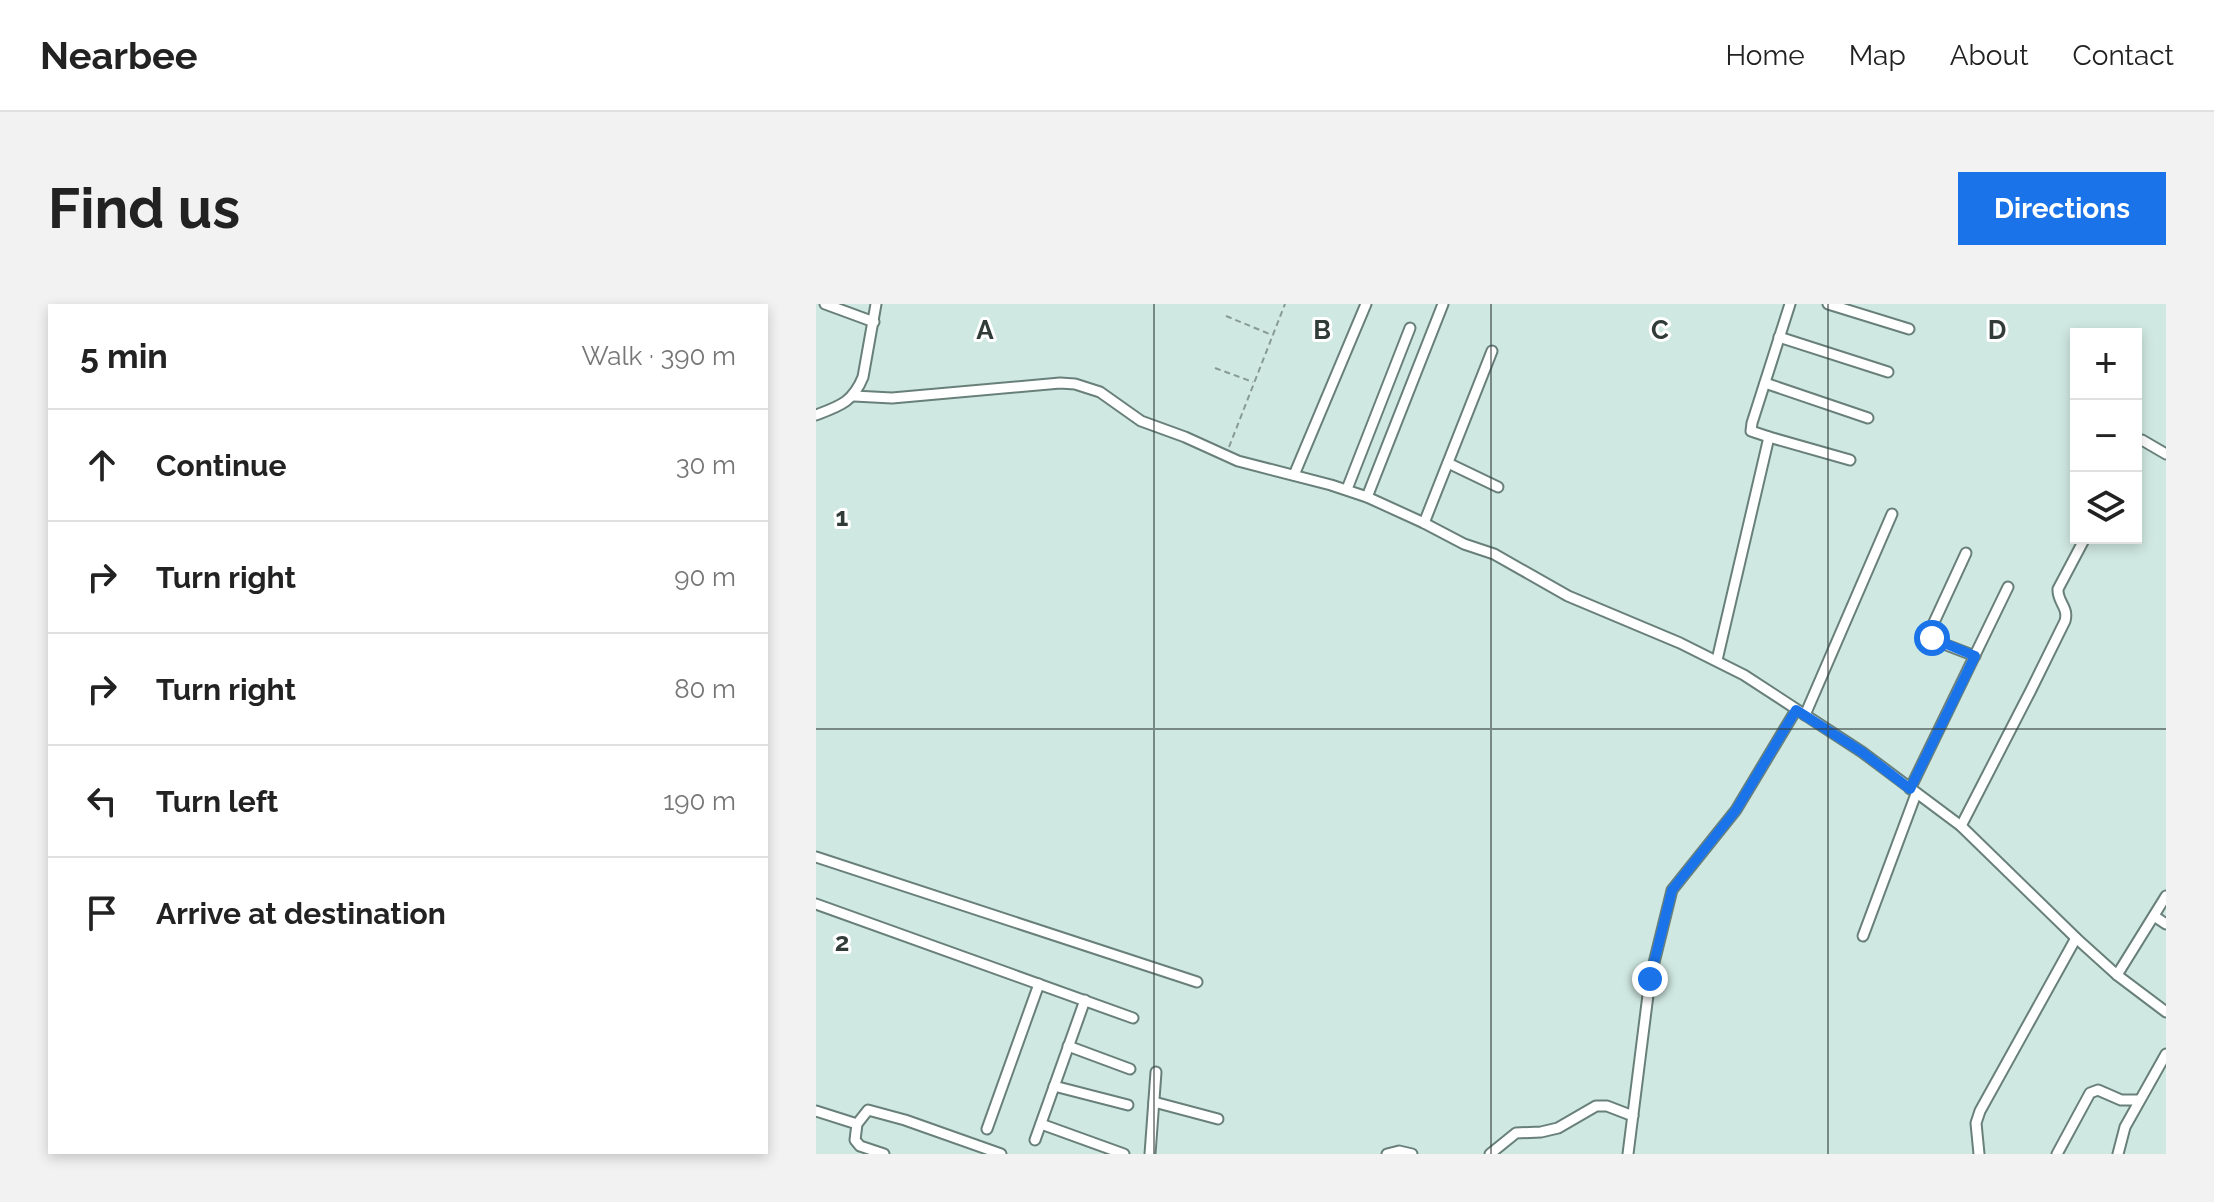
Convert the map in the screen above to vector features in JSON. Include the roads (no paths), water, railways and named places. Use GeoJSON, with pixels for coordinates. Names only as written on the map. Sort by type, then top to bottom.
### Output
{"type":"FeatureCollection","features":[{"type":"Feature","properties":{"kind":"street"},"geometry":{"type":"LineString","coordinates":[[825,304],[874,322]]}},
{"type":"Feature","properties":{"kind":"street"},"geometry":{"type":"LineString","coordinates":[[816,415],[854,396],[863,377],[876,304]]}},
{"type":"Feature","properties":{"kind":"street"},"geometry":{"type":"LineString","coordinates":[[1294,475],[1366,304]]}},
{"type":"Feature","properties":{"kind":"street"},"geometry":{"type":"LineString","coordinates":[[1367,497],[1443,304]]}},
{"type":"Feature","properties":{"kind":"street"},"geometry":{"type":"LineString","coordinates":[[1790,304],[1751,428],[1754,433],[1850,460]]}},
{"type":"Feature","properties":{"kind":"street"},"geometry":{"type":"LineString","coordinates":[[1828,304],[1909,329]]}},
{"type":"Feature","properties":{"kind":"street"},"geometry":{"type":"LineString","coordinates":[[1347,489],[1410,328]]}},
{"type":"Feature","properties":{"kind":"street"},"geometry":{"type":"LineString","coordinates":[[1779,337],[1888,372]]}},
{"type":"Feature","properties":{"kind":"street"},"geometry":{"type":"LineString","coordinates":[[1424,523],[1492,351]]}},
{"type":"Feature","properties":{"kind":"street"},"geometry":{"type":"LineString","coordinates":[[1765,383],[1868,418]]}},
{"type":"Feature","properties":{"kind":"street"},"geometry":{"type":"LineString","coordinates":[[854,396],[892,398],[1075,384],[1100,392],[1141,421],[1226,456],[1347,489],[1464,544],[1494,554],[1568,596],[1717,660],[1862,752],[1961,826],[2076,938],[2117,975],[2166,1012]]}},
{"type":"Feature","properties":{"kind":"street"},"geometry":{"type":"LineString","coordinates":[[1717,660],[1769,437]]}},
{"type":"Feature","properties":{"kind":"street"},"geometry":{"type":"LineString","coordinates":[[2142,440],[2166,454]]}},
{"type":"Feature","properties":{"kind":"street"},"geometry":{"type":"LineString","coordinates":[[1448,463],[1498,487]]}},
{"type":"Feature","properties":{"kind":"street"},"geometry":{"type":"LineString","coordinates":[[1628,1154],[1650,979],[1672,890],[1736,810],[1800,712],[1892,514]]}},
{"type":"Feature","properties":{"kind":"street"},"geometry":{"type":"LineString","coordinates":[[1961,826],[2065,621],[2066,609],[2057,596],[2058,589],[2082,544]]}},
{"type":"Feature","properties":{"kind":"street"},"geometry":{"type":"LineString","coordinates":[[1966,553],[1930,631],[1936,641],[1975,656]]}},
{"type":"Feature","properties":{"kind":"street"},"geometry":{"type":"LineString","coordinates":[[1863,936],[1913,792],[2008,587]]}},
{"type":"Feature","properties":{"kind":"street"},"geometry":{"type":"LineString","coordinates":[[816,857],[1197,982]]}},
{"type":"Feature","properties":{"kind":"street"},"geometry":{"type":"LineString","coordinates":[[2117,975],[2166,896]]}},
{"type":"Feature","properties":{"kind":"street"},"geometry":{"type":"LineString","coordinates":[[816,904],[1133,1018]]}},
{"type":"Feature","properties":{"kind":"street"},"geometry":{"type":"LineString","coordinates":[[2154,916],[2166,924]]}},
{"type":"Feature","properties":{"kind":"street"},"geometry":{"type":"LineString","coordinates":[[1979,1154],[1977,1118],[2076,938]]}},
{"type":"Feature","properties":{"kind":"street"},"geometry":{"type":"LineString","coordinates":[[987,1129],[1039,984]]}},
{"type":"Feature","properties":{"kind":"street"},"geometry":{"type":"LineString","coordinates":[[1035,1140],[1085,1000]]}},
{"type":"Feature","properties":{"kind":"street"},"geometry":{"type":"LineString","coordinates":[[1068,1046],[1130,1069]]}},
{"type":"Feature","properties":{"kind":"street"},"geometry":{"type":"LineString","coordinates":[[2118,1154],[2125,1127],[2166,1054]]}},
{"type":"Feature","properties":{"kind":"street"},"geometry":{"type":"LineString","coordinates":[[1150,1154],[1156,1072]]}},
{"type":"Feature","properties":{"kind":"street"},"geometry":{"type":"LineString","coordinates":[[1054,1086],[1128,1105]]}},
{"type":"Feature","properties":{"kind":"street"},"geometry":{"type":"LineString","coordinates":[[2057,1154],[2090,1093],[2098,1090],[2121,1100],[2139,1100]]}},
{"type":"Feature","properties":{"kind":"street"},"geometry":{"type":"LineString","coordinates":[[1154,1102],[1218,1119]]}},
{"type":"Feature","properties":{"kind":"street"},"geometry":{"type":"LineString","coordinates":[[1490,1154],[1516,1133],[1558,1128],[1596,1106],[1607,1106],[1633,1116]]}},
{"type":"Feature","properties":{"kind":"street"},"geometry":{"type":"LineString","coordinates":[[884,1154],[857,1144],[855,1140],[857,1124],[866,1111],[871,1110],[1001,1154]]}},
{"type":"Feature","properties":{"kind":"street"},"geometry":{"type":"LineString","coordinates":[[816,1111],[857,1124]]}},
{"type":"Feature","properties":{"kind":"street"},"geometry":{"type":"LineString","coordinates":[[1041,1124],[1124,1154]]}},
{"type":"Feature","properties":{"kind":"street"},"geometry":{"type":"LineString","coordinates":[[1387,1154],[1399,1151],[1412,1154]]}}]}
